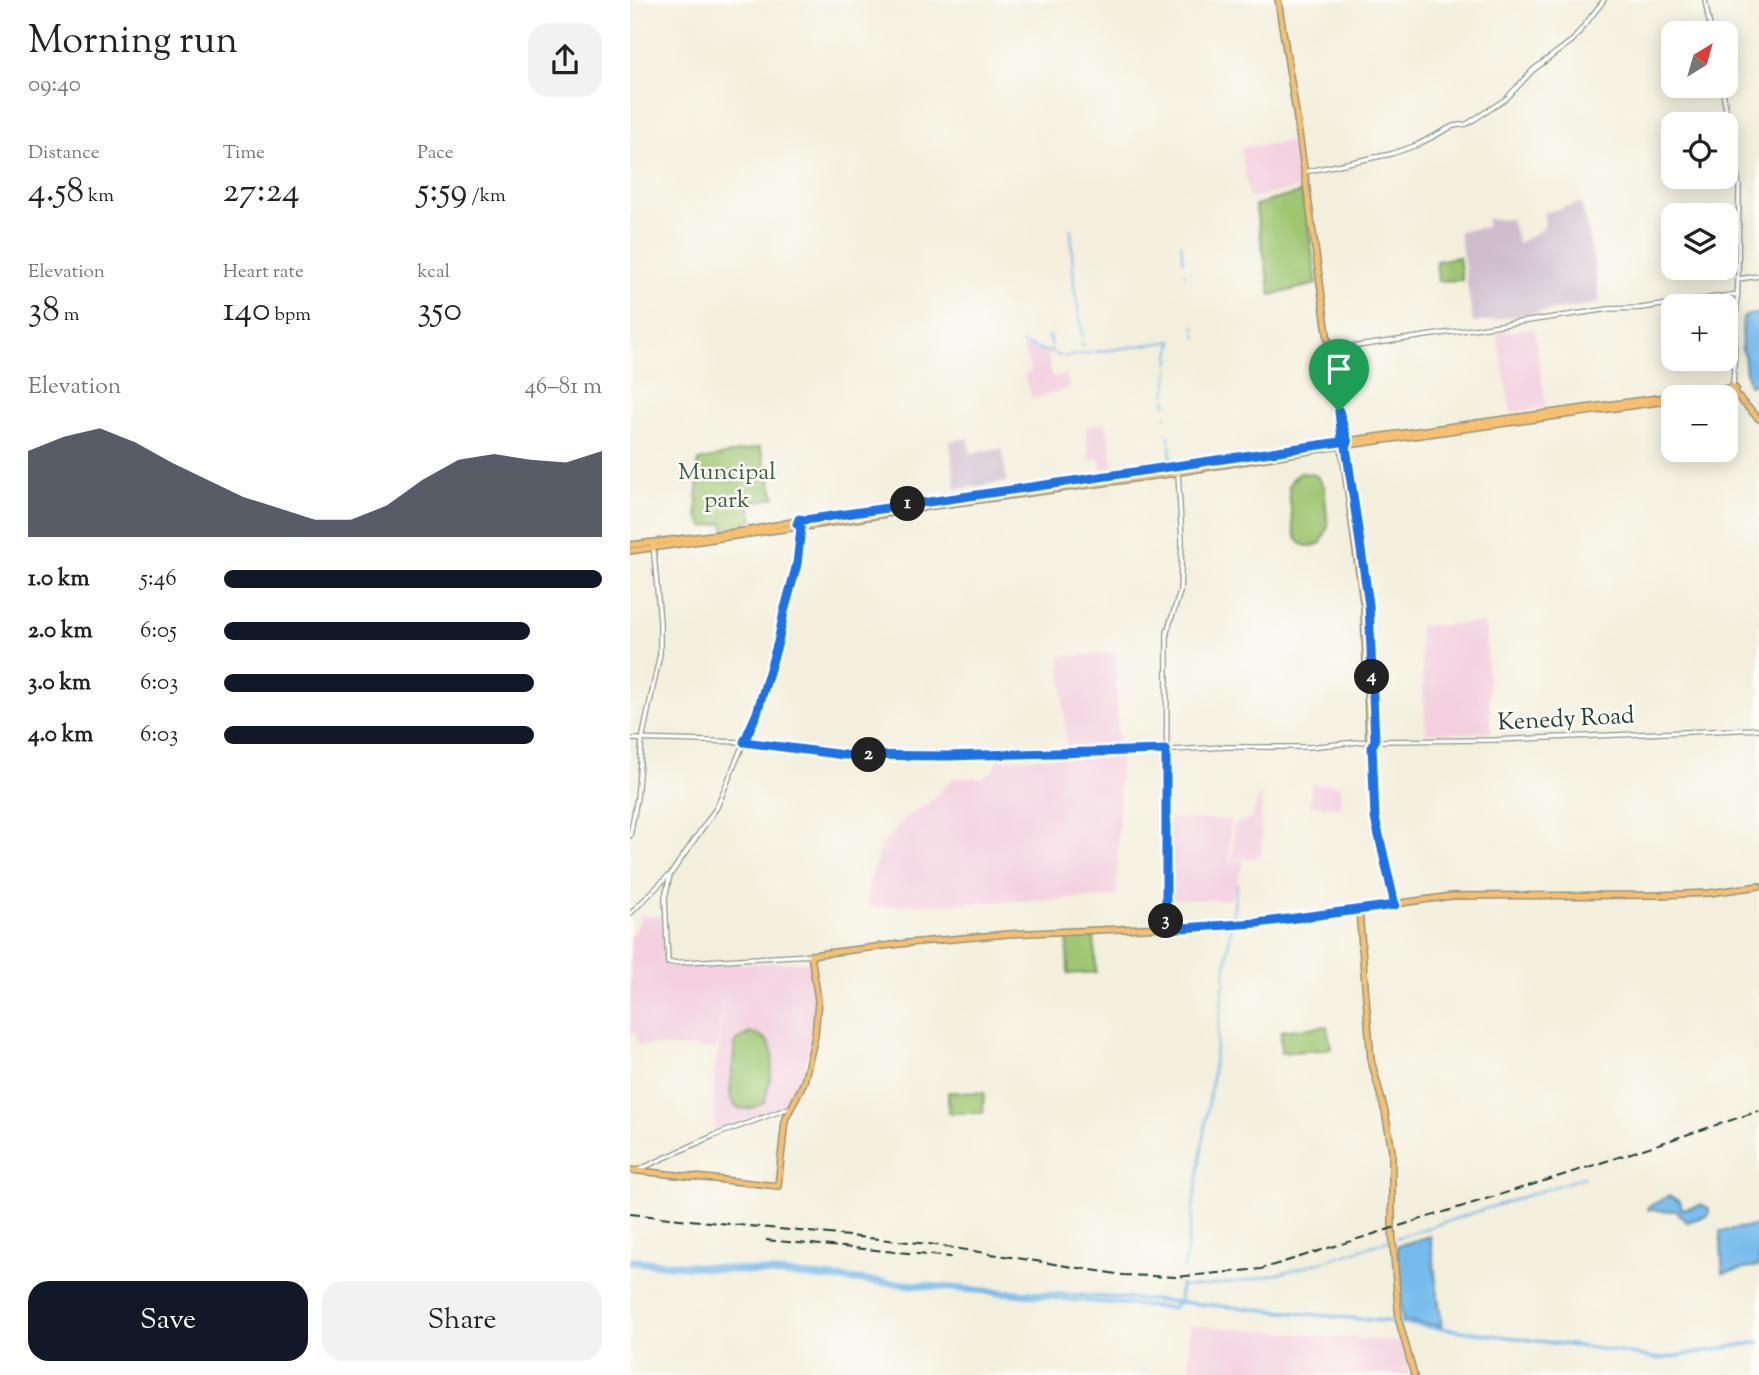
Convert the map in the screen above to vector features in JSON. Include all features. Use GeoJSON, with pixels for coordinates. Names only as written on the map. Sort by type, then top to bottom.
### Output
{"type":"FeatureCollection","features":[{"type":"Feature","properties":{"kind":"main road"},"geometry":{"type":"LineString","coordinates":[[1278,0],[1366,605],[1375,818],[1395,905]]}},
{"type":"Feature","properties":{"kind":"main road"},"geometry":{"type":"LineString","coordinates":[[1738,395],[1759,417]]}},
{"type":"Feature","properties":{"kind":"main road"},"geometry":{"type":"LineString","coordinates":[[630,551],[654,545],[925,505],[1661,399]]}},
{"type":"Feature","properties":{"kind":"main road"},"geometry":{"type":"LineString","coordinates":[[630,545],[654,545]]}},
{"type":"Feature","properties":{"kind":"main road"},"geometry":{"type":"LineString","coordinates":[[633,1171],[778,1186],[785,1119],[804,1082],[817,1014],[818,1000],[811,955],[985,936],[1232,925],[1452,896],[1660,895],[1709,893],[1759,886]]}},
{"type":"Feature","properties":{"kind":"main road"},"geometry":{"type":"LineString","coordinates":[[1359,910],[1371,1060],[1385,1112],[1391,1151],[1392,1229],[1399,1324],[1414,1375]]}},
{"type":"Feature","properties":{"kind":"street"},"geometry":{"type":"LineString","coordinates":[[1304,173],[1391,154],[1467,124],[1506,99],[1533,70],[1573,40],[1604,0]]}},
{"type":"Feature","properties":{"kind":"street"},"geometry":{"type":"LineString","coordinates":[[1705,0],[1709,21]]}},
{"type":"Feature","properties":{"kind":"street"},"geometry":{"type":"LineString","coordinates":[[1724,98],[1739,185],[1738,279],[1759,276]]}},
{"type":"Feature","properties":{"kind":"street"},"geometry":{"type":"LineString","coordinates":[[1738,280],[1738,294]]}},
{"type":"Feature","properties":{"kind":"street"},"geometry":{"type":"LineString","coordinates":[[1330,349],[1609,309],[1661,305]]}},
{"type":"Feature","properties":{"kind":"street"},"geometry":{"type":"LineString","coordinates":[[1166,929],[1167,632],[1180,597],[1182,564],[1177,470]]}},
{"type":"Feature","properties":{"kind":"street"},"geometry":{"type":"LineString","coordinates":[[630,914],[670,875],[717,807],[757,713],[797,564],[801,525]]}},
{"type":"Feature","properties":{"kind":"street"},"geometry":{"type":"LineString","coordinates":[[630,836],[637,797],[642,740],[660,654],[654,545]]}},
{"type":"Feature","properties":{"kind":"street","name":"Kenedy Road"},"geometry":{"type":"LineString","coordinates":[[630,739],[744,742],[844,755],[947,756],[1309,747],[1371,741],[1495,740],[1759,729]]}},
{"type":"Feature","properties":{"kind":"street"},"geometry":{"type":"LineString","coordinates":[[670,875],[665,898],[668,963],[811,955]]}},
{"type":"Feature","properties":{"kind":"street"},"geometry":{"type":"LineString","coordinates":[[633,1171],[713,1136],[792,1107]]}},
{"type":"Feature","properties":{"kind":"shaded area"},"geometry":{"type":"Polygon","coordinates":[[[1295,141],[1300,188],[1249,198],[1241,148],[1295,141]]]}},
{"type":"Feature","properties":{"kind":"shaded area"},"geometry":{"type":"Polygon","coordinates":[[[1580,203],[1590,239],[1600,303],[1473,323],[1459,231],[1486,227],[1487,219],[1511,219],[1518,243],[1543,229],[1543,213],[1580,203]]]}},
{"type":"Feature","properties":{"kind":"shaded area"},"geometry":{"type":"Polygon","coordinates":[[[1534,328],[1546,407],[1511,413],[1497,333],[1534,328]]]}},
{"type":"Feature","properties":{"kind":"shaded area"},"geometry":{"type":"Polygon","coordinates":[[[1022,345],[1048,354],[1052,377],[1066,375],[1070,388],[1032,399],[1024,375],[1031,372],[1022,345]]]}},
{"type":"Feature","properties":{"kind":"shaded area"},"geometry":{"type":"Polygon","coordinates":[[[1106,421],[1114,466],[1101,469],[1099,459],[1089,461],[1086,427],[1106,421]]]}},
{"type":"Feature","properties":{"kind":"shaded area"},"geometry":{"type":"Polygon","coordinates":[[[969,438],[971,453],[1002,449],[1007,482],[956,489],[950,441],[969,438]]]}},
{"type":"Feature","properties":{"kind":"shaded area"},"geometry":{"type":"Polygon","coordinates":[[[1485,623],[1491,732],[1426,733],[1419,626],[1485,623]]]}},
{"type":"Feature","properties":{"kind":"shaded area"},"geometry":{"type":"Polygon","coordinates":[[[1116,654],[1118,746],[1066,747],[1061,656],[1116,654]]]}},
{"type":"Feature","properties":{"kind":"shaded area"},"geometry":{"type":"Polygon","coordinates":[[[1120,756],[1117,897],[868,907],[868,885],[881,845],[906,817],[929,803],[953,778],[982,778],[995,769],[998,759],[1120,756]]]}},
{"type":"Feature","properties":{"kind":"shaded area"},"geometry":{"type":"Polygon","coordinates":[[[1311,784],[1341,785],[1340,807],[1309,805],[1311,784]]]}},
{"type":"Feature","properties":{"kind":"shaded area"},"geometry":{"type":"Polygon","coordinates":[[[1259,795],[1262,852],[1255,858],[1232,859],[1234,825],[1252,818],[1259,795]]]}},
{"type":"Feature","properties":{"kind":"shaded area"},"geometry":{"type":"Polygon","coordinates":[[[1169,819],[1230,820],[1229,861],[1244,861],[1231,900],[1169,899],[1169,819]]]}},
{"type":"Feature","properties":{"kind":"shaded area"},"geometry":{"type":"Polygon","coordinates":[[[641,916],[662,916],[666,966],[812,962],[815,1002],[811,1036],[804,1070],[790,1103],[714,1131],[714,1074],[719,1049],[723,993],[717,1049],[638,1045],[636,1034],[630,1032],[630,934],[634,934],[641,916]]]}},
{"type":"Feature","properties":{"kind":"shaded area"},"geometry":{"type":"Polygon","coordinates":[[[1190,1325],[1401,1342],[1410,1375],[1189,1375],[1190,1325]]]}},
{"type":"Feature","properties":{"kind":"green space"},"geometry":{"type":"Polygon","coordinates":[[[1303,192],[1317,284],[1271,295],[1255,205],[1303,192]]]}},
{"type":"Feature","properties":{"kind":"green space"},"geometry":{"type":"Polygon","coordinates":[[[1459,257],[1462,280],[1438,281],[1436,261],[1459,257]]]}},
{"type":"Feature","properties":{"kind":"green space","name":"Muncipal park"},"geometry":{"type":"Polygon","coordinates":[[[760,447],[775,497],[749,504],[753,520],[746,522],[747,526],[725,531],[723,523],[704,527],[697,514],[698,461],[760,447]]]}},
{"type":"Feature","properties":{"kind":"green space"},"geometry":{"type":"Polygon","coordinates":[[[1300,473],[1318,477],[1324,486],[1328,527],[1321,543],[1312,546],[1300,543],[1294,531],[1289,486],[1300,473]]]}},
{"type":"Feature","properties":{"kind":"green space"},"geometry":{"type":"Polygon","coordinates":[[[1067,937],[1094,937],[1096,972],[1068,974],[1067,937]]]}},
{"type":"Feature","properties":{"kind":"green space"},"geometry":{"type":"Polygon","coordinates":[[[1327,1026],[1331,1049],[1281,1053],[1281,1031],[1327,1026]]]}},
{"type":"Feature","properties":{"kind":"green space"},"geometry":{"type":"Polygon","coordinates":[[[750,1033],[761,1036],[768,1042],[772,1070],[765,1101],[745,1109],[737,1108],[731,1100],[730,1091],[735,1044],[750,1033]]]}},
{"type":"Feature","properties":{"kind":"green space"},"geometry":{"type":"Polygon","coordinates":[[[948,1092],[984,1093],[983,1113],[948,1113],[948,1092]]]}},
{"type":"Feature","properties":{"kind":"water"},"geometry":{"type":"Polygon","coordinates":[[[1759,314],[1759,383],[1749,385],[1741,347],[1743,318],[1759,314]]]}},
{"type":"Feature","properties":{"kind":"water"},"geometry":{"type":"Polygon","coordinates":[[[1668,1196],[1680,1201],[1682,1209],[1701,1205],[1709,1208],[1709,1215],[1687,1222],[1676,1211],[1648,1210],[1668,1196]]]}},
{"type":"Feature","properties":{"kind":"water"},"geometry":{"type":"Polygon","coordinates":[[[1759,1225],[1759,1266],[1723,1273],[1720,1231],[1759,1225]]]}},
{"type":"Feature","properties":{"kind":"water"},"geometry":{"type":"Polygon","coordinates":[[[1430,1236],[1442,1326],[1402,1321],[1397,1246],[1430,1236]]]}},
{"type":"Feature","properties":{"kind":"waterway"},"geometry":{"type":"LineString","coordinates":[[1071,229],[1074,286],[1083,337]]}},
{"type":"Feature","properties":{"kind":"waterway"},"geometry":{"type":"LineString","coordinates":[[1181,244],[1183,261]]}},
{"type":"Feature","properties":{"kind":"waterway"},"geometry":{"type":"LineString","coordinates":[[1049,336],[1052,345]]}},
{"type":"Feature","properties":{"kind":"waterway"},"geometry":{"type":"LineString","coordinates":[[1095,352],[1174,341]]}},
{"type":"Feature","properties":{"kind":"waterway"},"geometry":{"type":"LineString","coordinates":[[1082,342],[1083,347]]}},
{"type":"Feature","properties":{"kind":"waterway"},"geometry":{"type":"LineString","coordinates":[[1169,364],[1172,343]]}},
{"type":"Feature","properties":{"kind":"waterway"},"geometry":{"type":"LineString","coordinates":[[1027,345],[1048,352]]}},
{"type":"Feature","properties":{"kind":"waterway"},"geometry":{"type":"LineString","coordinates":[[1051,353],[1052,349]]}},
{"type":"Feature","properties":{"kind":"waterway"},"geometry":{"type":"LineString","coordinates":[[1064,357],[1090,353]]}},
{"type":"Feature","properties":{"kind":"waterway"},"geometry":{"type":"LineString","coordinates":[[1166,395],[1169,369]]}},
{"type":"Feature","properties":{"kind":"waterway"},"geometry":{"type":"LineString","coordinates":[[1166,399],[1166,405]]}},
{"type":"Feature","properties":{"kind":"waterway"},"geometry":{"type":"LineString","coordinates":[[1169,435],[1169,441]]}},
{"type":"Feature","properties":{"kind":"waterway"},"geometry":{"type":"LineString","coordinates":[[1170,445],[1171,459]]}},
{"type":"Feature","properties":{"kind":"waterway"},"geometry":{"type":"LineString","coordinates":[[1232,921],[1237,884]]}},
{"type":"Feature","properties":{"kind":"waterway"},"geometry":{"type":"LineString","coordinates":[[1184,1270],[1231,926]]}},
{"type":"Feature","properties":{"kind":"waterway"},"geometry":{"type":"LineString","coordinates":[[1396,1238],[1584,1177]]}},
{"type":"Feature","properties":{"kind":"waterway"},"geometry":{"type":"LineString","coordinates":[[1181,1287],[1262,1277],[1390,1240]]}},
{"type":"Feature","properties":{"kind":"waterway"},"geometry":{"type":"LineString","coordinates":[[630,1259],[994,1290],[1179,1302],[1392,1322],[1660,1359],[1759,1342]]}},
{"type":"Feature","properties":{"kind":"waterway"},"geometry":{"type":"LineString","coordinates":[[630,1263],[1172,1308],[1179,1302],[1181,1284]]}},
{"type":"Feature","properties":{"kind":"railway"},"geometry":{"type":"LineString","coordinates":[[630,1214],[929,1244],[1123,1275],[1176,1277],[1261,1269],[1759,1111]]}},
{"type":"Feature","properties":{"kind":"railway"},"geometry":{"type":"LineString","coordinates":[[766,1240],[951,1257]]}},
{"type":"Feature","properties":{"kind":"route"},"geometry":{"type":"LineString","coordinates":[[1339,411],[1348,443],[1346,447],[1353,505],[1369,605],[1367,608],[1375,741],[1372,745],[1375,818],[1395,905],[1257,923],[1166,929],[1166,750],[947,756],[844,755],[744,742],[769,676],[794,581],[801,528],[797,524],[799,519],[1110,477],[1340,442],[1339,411]]}}]}
